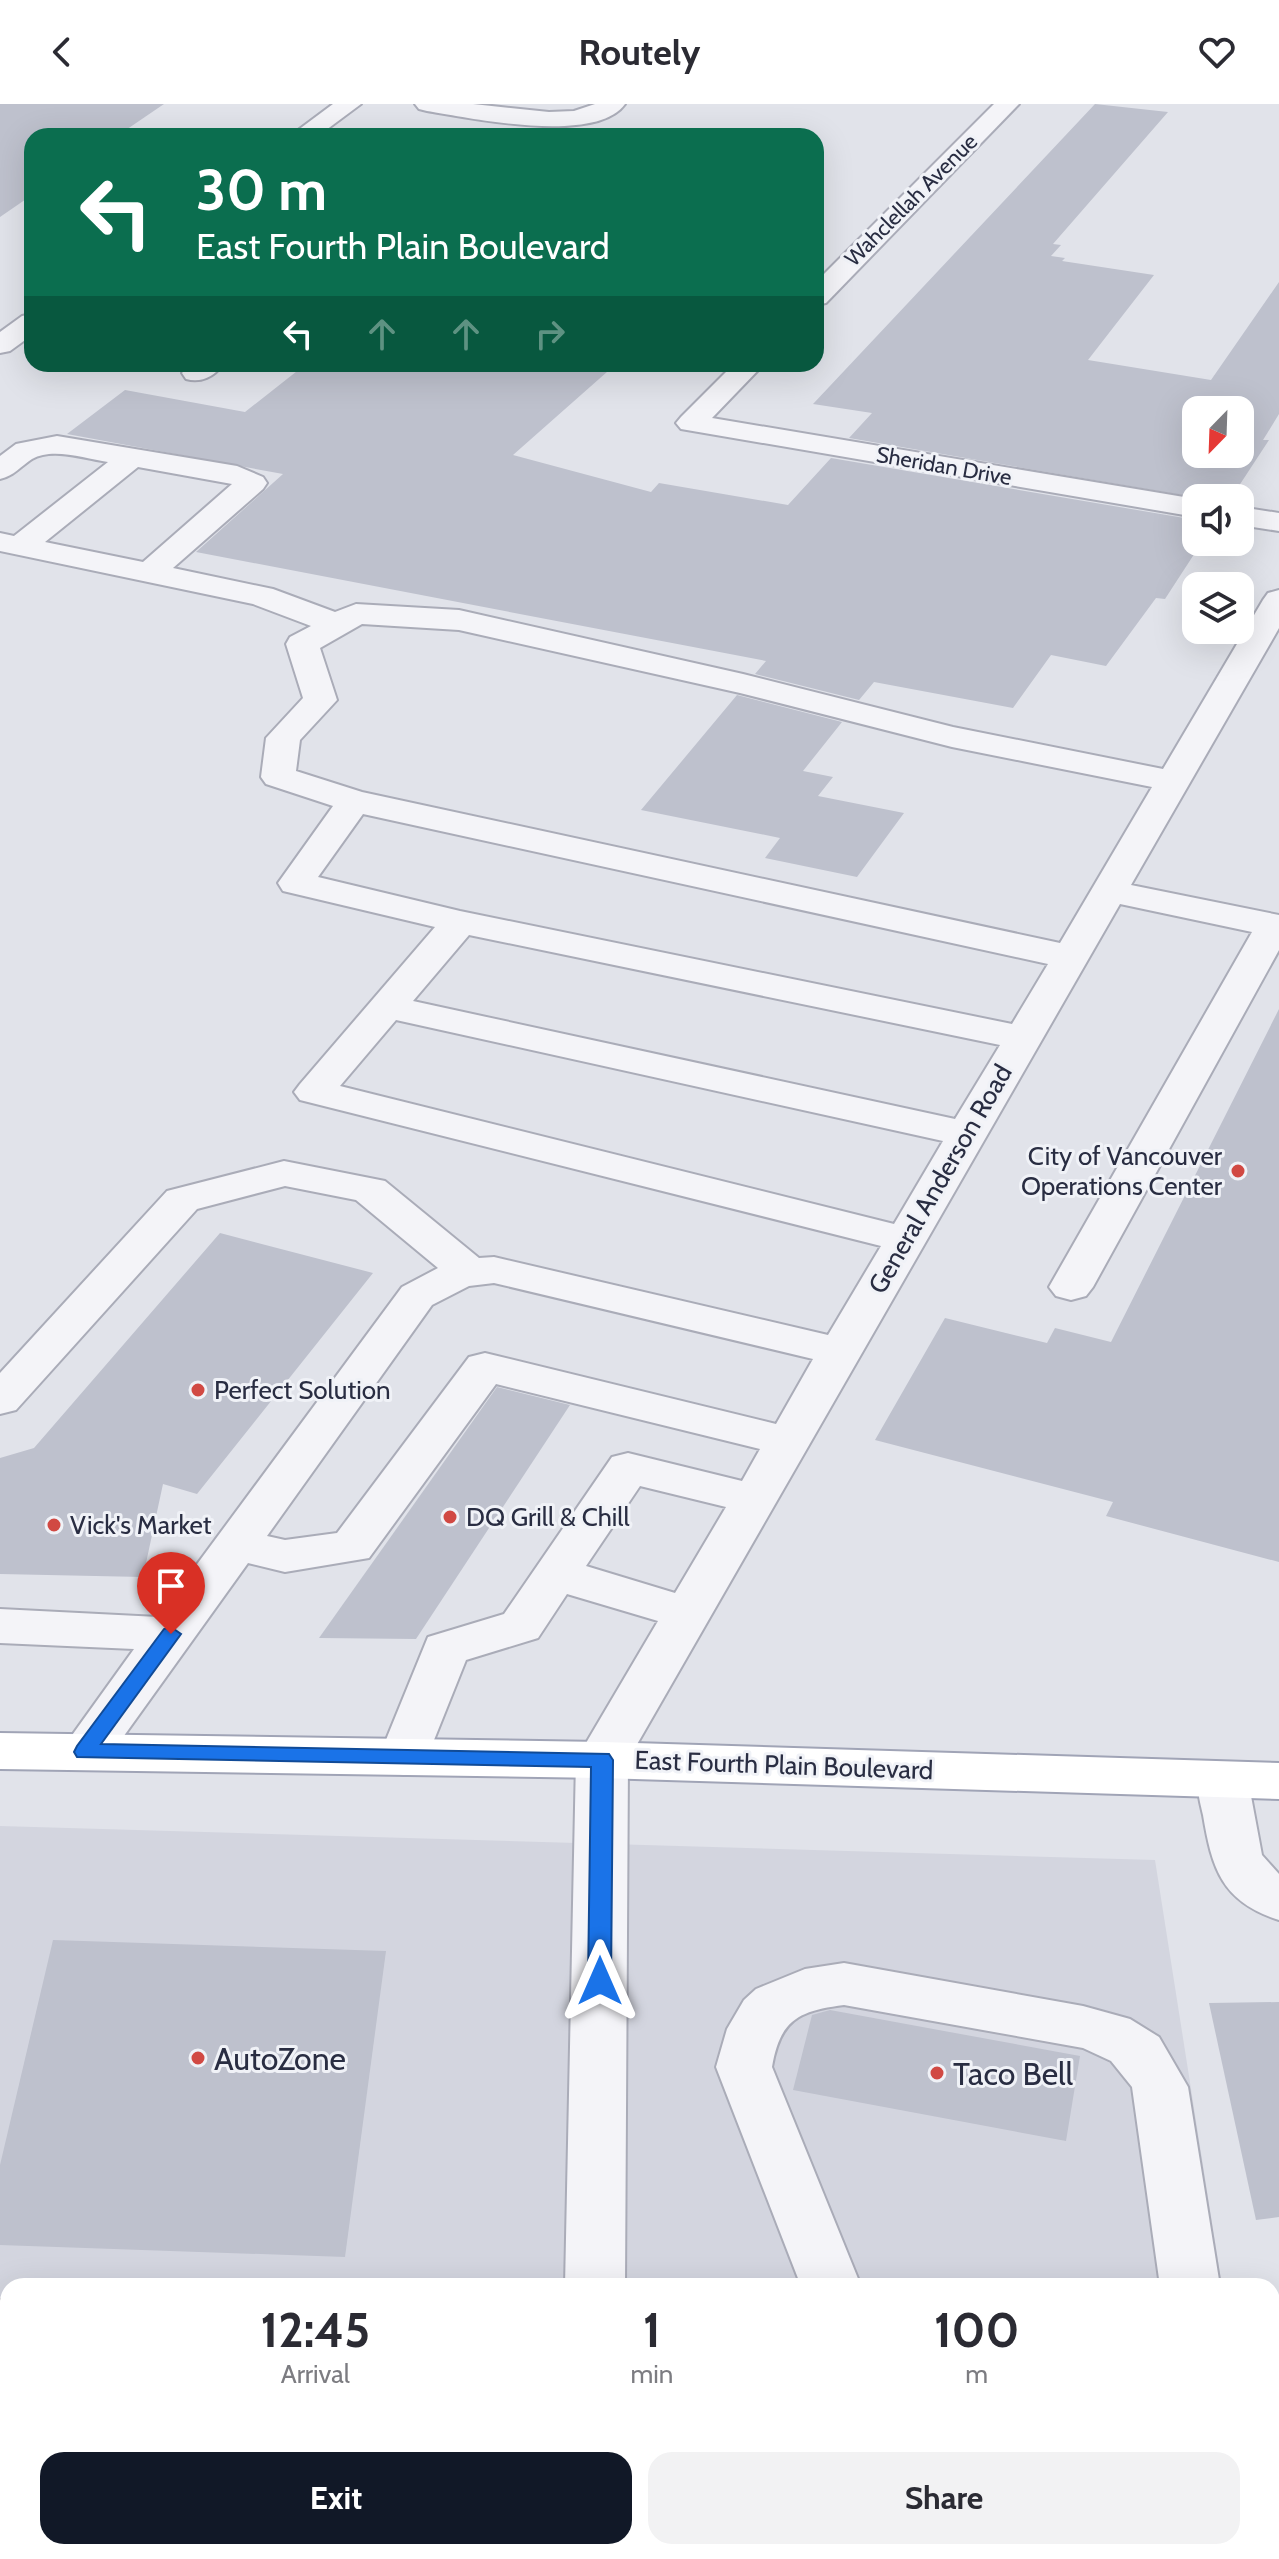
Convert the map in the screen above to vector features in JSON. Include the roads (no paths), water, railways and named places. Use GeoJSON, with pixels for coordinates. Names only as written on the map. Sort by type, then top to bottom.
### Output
{"type":"FeatureCollection","features":[{"type":"Feature","properties":{"kind":"main road","name":"East Fourth Plain Boulevard"},"geometry":{"type":"LineString","coordinates":[[0,1751],[602,1760],[1279,1781]]}},
{"type":"Feature","properties":{"kind":"street"},"geometry":{"type":"LineString","coordinates":[[314,128],[349,104]]}},
{"type":"Feature","properties":{"kind":"street"},"geometry":{"type":"LineString","coordinates":[[427,104],[552,119],[584,116],[605,110],[613,104]]}},
{"type":"Feature","properties":{"kind":"street","name":"Wahclellah Avenue"},"geometry":{"type":"LineString","coordinates":[[824,289],[1007,104]]}},
{"type":"Feature","properties":{"kind":"street"},"geometry":{"type":"LineString","coordinates":[[0,345],[24,328]]}},
{"type":"Feature","properties":{"kind":"street","name":"Sheridan Drive"},"geometry":{"type":"LineString","coordinates":[[742,372],[691,423],[1182,506]]}},
{"type":"Feature","properties":{"kind":"street"},"geometry":{"type":"LineString","coordinates":[[0,470],[26,450],[57,445],[237,475],[252,483],[149,573]]}},
{"type":"Feature","properties":{"kind":"street"},"geometry":{"type":"LineString","coordinates":[[10,544],[133,457]]}},
{"type":"Feature","properties":{"kind":"street"},"geometry":{"type":"LineString","coordinates":[[1254,518],[1279,522]]}},
{"type":"Feature","properties":{"kind":"street"},"geometry":{"type":"LineString","coordinates":[[10,544],[262,596],[337,624]]}},
{"type":"Feature","properties":{"kind":"street","name":"General Anderson Road"},"geometry":{"type":"LineString","coordinates":[[602,1760],[1279,600]]}},
{"type":"Feature","properties":{"kind":"street"},"geometry":{"type":"LineString","coordinates":[[1070,957],[354,801],[278,777],[283,738],[320,700],[302,644],[356,614],[459,620],[743,684],[952,737],[1173,781]]}},
{"type":"Feature","properties":{"kind":"street"},"geometry":{"type":"LineString","coordinates":[[354,801],[296,883],[460,922],[1022,1038]]}},
{"type":"Feature","properties":{"kind":"street"},"geometry":{"type":"LineString","coordinates":[[1071,1287],[1276,925],[1109,891]]}},
{"type":"Feature","properties":{"kind":"street"},"geometry":{"type":"LineString","coordinates":[[460,922],[314,1092],[904,1239]]}},
{"type":"Feature","properties":{"kind":"street"},"geometry":{"type":"LineString","coordinates":[[388,1007],[966,1134]]}},
{"type":"Feature","properties":{"kind":"street"},"geometry":{"type":"LineString","coordinates":[[2,1398],[182,1200],[284,1173],[370,1190],[467,1270]]}},
{"type":"Feature","properties":{"kind":"street"},"geometry":{"type":"LineString","coordinates":[[85,1752],[417,1296],[467,1270],[494,1270],[840,1352]]}},
{"type":"Feature","properties":{"kind":"street"},"geometry":{"type":"LineString","coordinates":[[236,1544],[285,1556],[352,1547],[485,1367],[787,1441]]}},
{"type":"Feature","properties":{"kind":"street"},"geometry":{"type":"LineString","coordinates":[[404,1757],[445,1649],[521,1626],[665,1411]]}},
{"type":"Feature","properties":{"kind":"street"},"geometry":{"type":"LineString","coordinates":[[628,1468],[754,1499]]}},
{"type":"Feature","properties":{"kind":"street"},"geometry":{"type":"LineString","coordinates":[[556,1574],[687,1613]]}},
{"type":"Feature","properties":{"kind":"street"},"geometry":{"type":"LineString","coordinates":[[0,1626],[171,1634]]}},
{"type":"Feature","properties":{"kind":"street"},"geometry":{"type":"LineString","coordinates":[[595,2278],[602,1760]]}},
{"type":"Feature","properties":{"kind":"street"},"geometry":{"type":"LineString","coordinates":[[1222,1780],[1237,1862],[1265,1893],[1279,1900]]}},
{"type":"Feature","properties":{"kind":"street"},"geometry":{"type":"LineString","coordinates":[[828,2278],[744,2067],[747,2041],[760,2017],[782,1999],[811,1987],[844,1984],[1083,2027],[1110,2033],[1134,2046],[1151,2065],[1160,2087],[1189,2278]]}},
{"type":"Feature","properties":{"kind":"place","name":"City of Vancouver Operations Center"},"geometry":{"type":"Point","coordinates":[1238,1171]}},
{"type":"Feature","properties":{"kind":"place","name":"Perfect Solution"},"geometry":{"type":"Point","coordinates":[198,1390]}},
{"type":"Feature","properties":{"kind":"place","name":"DQ Grill & Chill"},"geometry":{"type":"Point","coordinates":[450,1517]}},
{"type":"Feature","properties":{"kind":"place","name":"Vick's Market"},"geometry":{"type":"Point","coordinates":[54,1525]}},
{"type":"Feature","properties":{"kind":"place","name":"AutoZone"},"geometry":{"type":"Point","coordinates":[198,2058]}},
{"type":"Feature","properties":{"kind":"place","name":"Taco Bell"},"geometry":{"type":"Point","coordinates":[937,2073]}}]}
